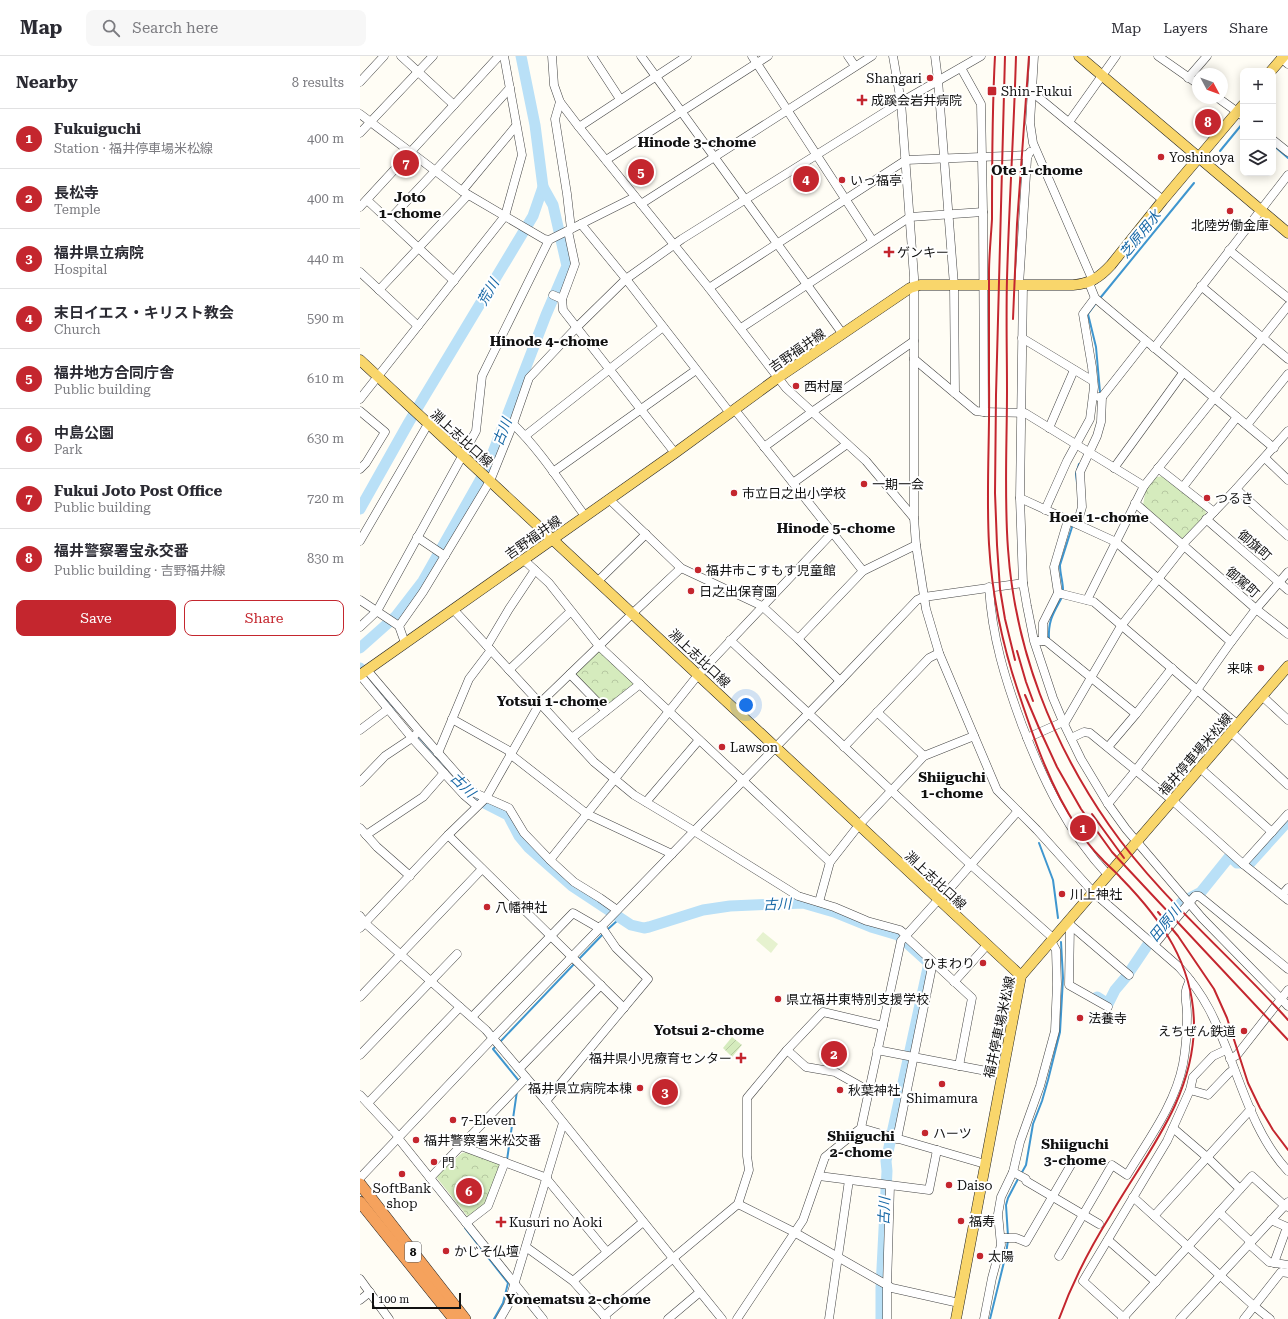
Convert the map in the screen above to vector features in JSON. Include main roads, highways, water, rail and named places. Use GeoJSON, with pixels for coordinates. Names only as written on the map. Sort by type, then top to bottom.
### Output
{"type":"FeatureCollection","features":[{"type":"Feature","properties":{"kind":"highway","name":"8"},"geometry":{"type":"LineString","coordinates":[[360,1184],[465,1319]]}},
{"type":"Feature","properties":{"kind":"highway","name":"8"},"geometry":{"type":"LineString","coordinates":[[360,1202],[454,1319]]}},
{"type":"Feature","properties":{"kind":"main road"},"geometry":{"type":"LineString","coordinates":[[1079,56],[1288,233]]}},
{"type":"Feature","properties":{"kind":"main road"},"geometry":{"type":"LineString","coordinates":[[1274,68],[1284,59]]}},
{"type":"Feature","properties":{"kind":"main road"},"geometry":{"type":"LineString","coordinates":[[1198,157],[1240,112]]}},
{"type":"Feature","properties":{"kind":"main road","name":"吉野福井線"},"geometry":{"type":"LineString","coordinates":[[362,673],[733,412],[779,377],[842,333],[914,286],[984,284],[1073,285],[1091,282],[1111,265],[1198,157]]}},
{"type":"Feature","properties":{"kind":"main road","name":"淵上志比口線"},"geometry":{"type":"LineString","coordinates":[[360,360],[1021,976]]}},
{"type":"Feature","properties":{"kind":"main road","name":"福井停車場米松線"},"geometry":{"type":"LineString","coordinates":[[956,1319],[1021,976],[1052,940],[1069,924],[1108,875],[1172,800],[1262,696],[1286,671]]}},
{"type":"Feature","properties":{"kind":"waterway","name":"荒川"},"geometry":{"type":"LineString","coordinates":[[360,509],[409,422],[533,216],[543,187],[535,125],[521,56]]}},
{"type":"Feature","properties":{"kind":"waterway","name":"芝原用水"},"geometry":{"type":"LineString","coordinates":[[1220,151],[1240,127]]}},
{"type":"Feature","properties":{"kind":"waterway","name":"芝原用水"},"geometry":{"type":"LineString","coordinates":[[1276,148],[1288,158]]}},
{"type":"Feature","properties":{"kind":"waterway","name":"芝原用水"},"geometry":{"type":"LineString","coordinates":[[1101,297],[1194,183]]}},
{"type":"Feature","properties":{"kind":"waterway","name":"古川"},"geometry":{"type":"LineString","coordinates":[[360,648],[396,616],[423,581],[487,468],[546,315],[567,266],[553,205],[543,187]]}},
{"type":"Feature","properties":{"kind":"waterway","name":"芝原用水"},"geometry":{"type":"LineString","coordinates":[[1096,303],[1088,314],[1096,347],[1100,392]]}},
{"type":"Feature","properties":{"kind":"waterway","name":"芝原用水"},"geometry":{"type":"LineString","coordinates":[[1077,483],[1076,474],[1079,464]]}},
{"type":"Feature","properties":{"kind":"waterway","name":"芝原用水"},"geometry":{"type":"LineString","coordinates":[[1063,590],[1060,565],[1073,524]]}},
{"type":"Feature","properties":{"kind":"waterway","name":"芝原用水"},"geometry":{"type":"LineString","coordinates":[[1049,639],[1050,622],[1061,599]]}},
{"type":"Feature","properties":{"kind":"waterway","name":"古川"},"geometry":{"type":"LineString","coordinates":[[360,668],[393,706]]}},
{"type":"Feature","properties":{"kind":"waterway","name":"古川"},"geometry":{"type":"LineString","coordinates":[[417,735],[469,795],[508,815],[519,836],[529,848],[572,886],[631,925],[644,928],[703,910],[730,906],[803,903],[834,912],[871,927],[898,935],[929,963],[886,1161],[887,1171],[881,1288],[881,1319]]}},
{"type":"Feature","properties":{"kind":"waterway","name":"田原川"},"geometry":{"type":"LineString","coordinates":[[1097,997],[1108,1004],[1115,990],[1126,977],[1155,934],[1182,902],[1201,892],[1230,856],[1237,863],[1250,863],[1288,821]]}},
{"type":"Feature","properties":{"kind":"waterway"},"geometry":{"type":"LineString","coordinates":[[1039,843],[1053,880],[1058,918]]}},
{"type":"Feature","properties":{"kind":"waterway"},"geometry":{"type":"LineString","coordinates":[[607,930],[619,919]]}},
{"type":"Feature","properties":{"kind":"waterway"},"geometry":{"type":"LineString","coordinates":[[578,960],[604,933]]}},
{"type":"Feature","properties":{"kind":"waterway"},"geometry":{"type":"LineString","coordinates":[[1021,1174],[1026,1165],[1033,1124],[1042,1101],[1060,1032],[1063,978],[1061,942]]}},
{"type":"Feature","properties":{"kind":"waterway"},"geometry":{"type":"LineString","coordinates":[[499,1043],[575,963]]}},
{"type":"Feature","properties":{"kind":"waterway"},"geometry":{"type":"LineString","coordinates":[[496,1046],[493,1049],[519,1081]]}},
{"type":"Feature","properties":{"kind":"waterway"},"geometry":{"type":"LineString","coordinates":[[507,1160],[517,1091]]}},
{"type":"Feature","properties":{"kind":"waterway"},"geometry":{"type":"LineString","coordinates":[[1008,1236],[1006,1205],[1019,1177]]}},
{"type":"Feature","properties":{"kind":"waterway"},"geometry":{"type":"LineString","coordinates":[[467,1227],[465,1228],[508,1283],[503,1303],[494,1319]]}},
{"type":"Feature","properties":{"kind":"waterway"},"geometry":{"type":"LineString","coordinates":[[990,1319],[1008,1240]]}},
{"type":"Feature","properties":{"kind":"railway"},"geometry":{"type":"LineString","coordinates":[[995,56],[992,219],[989,266],[988,504],[990,563],[999,622],[1008,660],[1032,731],[1044,764],[1059,797],[1095,852],[1136,894],[1162,927],[1182,963],[1193,1004],[1194,1026],[1192,1053],[1176,1103],[1152,1149],[1089,1253],[1059,1319]]}},
{"type":"Feature","properties":{"kind":"railway"},"geometry":{"type":"LineString","coordinates":[[1005,56],[996,395],[995,493],[1000,589],[1005,619],[1015,660]]}},
{"type":"Feature","properties":{"kind":"railway"},"geometry":{"type":"LineString","coordinates":[[1016,56],[1007,279],[1006,509],[1012,586],[1028,659],[1040,694],[1070,761],[1109,825],[1150,877],[1172,901],[1288,1020]]}},
{"type":"Feature","properties":{"kind":"railway"},"geometry":{"type":"LineString","coordinates":[[1013,319],[1017,224],[1029,56]]}},
{"type":"Feature","properties":{"kind":"railway"},"geometry":{"type":"LineString","coordinates":[[1017,651],[1033,701]]}},
{"type":"Feature","properties":{"kind":"railway"},"geometry":{"type":"LineString","coordinates":[[1025,695],[1057,767],[1081,809],[1112,852],[1288,1040]]}},
{"type":"Feature","properties":{"kind":"railway"},"geometry":{"type":"LineString","coordinates":[[1092,814],[1124,858]]}},
{"type":"Feature","properties":{"kind":"railway"},"geometry":{"type":"LineString","coordinates":[[1158,912],[1178,936],[1214,989],[1227,1018],[1248,1083],[1273,1130],[1288,1150]]}},
{"type":"Feature","properties":{"kind":"place","name":"Shangari"},"geometry":{"type":"Point","coordinates":[930,78]}},
{"type":"Feature","properties":{"kind":"place","name":"Shin-Fukui"},"geometry":{"type":"Point","coordinates":[992,91]}},
{"type":"Feature","properties":{"kind":"place","name":"成蹊会岩井病院"},"geometry":{"type":"Point","coordinates":[862,100]}},
{"type":"Feature","properties":{"kind":"place","name":"福井警察署宝永交番"},"geometry":{"type":"Point","coordinates":[1208,122]}},
{"type":"Feature","properties":{"kind":"place","name":"Yoshinoya"},"geometry":{"type":"Point","coordinates":[1161,157]}},
{"type":"Feature","properties":{"kind":"place","name":"Fukui Joto Post Office"},"geometry":{"type":"Point","coordinates":[406,163]}},
{"type":"Feature","properties":{"kind":"place","name":"福井地方合同庁舎"},"geometry":{"type":"Point","coordinates":[641,172]}},
{"type":"Feature","properties":{"kind":"place","name":"末日イエス・キリスト教会"},"geometry":{"type":"Point","coordinates":[806,179]}},
{"type":"Feature","properties":{"kind":"place","name":"いっ福亭"},"geometry":{"type":"Point","coordinates":[842,180]}},
{"type":"Feature","properties":{"kind":"place","name":"北陸労働金庫"},"geometry":{"type":"Point","coordinates":[1230,211]}},
{"type":"Feature","properties":{"kind":"place","name":"ゲンキー"},"geometry":{"type":"Point","coordinates":[889,252]}},
{"type":"Feature","properties":{"kind":"place","name":"西村屋"},"geometry":{"type":"Point","coordinates":[796,386]}},
{"type":"Feature","properties":{"kind":"place","name":"一期一会"},"geometry":{"type":"Point","coordinates":[864,484]}},
{"type":"Feature","properties":{"kind":"place","name":"市立日之出小学校"},"geometry":{"type":"Point","coordinates":[734,493]}},
{"type":"Feature","properties":{"kind":"place","name":"つるき"},"geometry":{"type":"Point","coordinates":[1207,498]}},
{"type":"Feature","properties":{"kind":"place","name":"福井市こすもす児童館"},"geometry":{"type":"Point","coordinates":[698,570]}},
{"type":"Feature","properties":{"kind":"place","name":"日之出保育園"},"geometry":{"type":"Point","coordinates":[691,591]}},
{"type":"Feature","properties":{"kind":"place","name":"来味"},"geometry":{"type":"Point","coordinates":[1261,668]}},
{"type":"Feature","properties":{"kind":"place","name":"Lawson"},"geometry":{"type":"Point","coordinates":[722,747]}},
{"type":"Feature","properties":{"kind":"place","name":"Fukuiguchi"},"geometry":{"type":"Point","coordinates":[1083,828]}},
{"type":"Feature","properties":{"kind":"place","name":"川上神社"},"geometry":{"type":"Point","coordinates":[1062,894]}},
{"type":"Feature","properties":{"kind":"place","name":"八幡神社"},"geometry":{"type":"Point","coordinates":[487,907]}},
{"type":"Feature","properties":{"kind":"place","name":"ひまわり"},"geometry":{"type":"Point","coordinates":[983,963]}},
{"type":"Feature","properties":{"kind":"place","name":"県立福井東特別支援学校"},"geometry":{"type":"Point","coordinates":[778,999]}},
{"type":"Feature","properties":{"kind":"place","name":"法養寺"},"geometry":{"type":"Point","coordinates":[1080,1018]}},
{"type":"Feature","properties":{"kind":"place","name":"えちぜん鉄道"},"geometry":{"type":"Point","coordinates":[1244,1031]}},
{"type":"Feature","properties":{"kind":"place","name":"長松寺"},"geometry":{"type":"Point","coordinates":[834,1054]}},
{"type":"Feature","properties":{"kind":"place","name":"福井県小児療育センター"},"geometry":{"type":"Point","coordinates":[741,1058]}},
{"type":"Feature","properties":{"kind":"place","name":"Shimamura"},"geometry":{"type":"Point","coordinates":[942,1084]}},
{"type":"Feature","properties":{"kind":"place","name":"福井県立病院本棟"},"geometry":{"type":"Point","coordinates":[640,1088]}},
{"type":"Feature","properties":{"kind":"place","name":"秋葉神社"},"geometry":{"type":"Point","coordinates":[840,1090]}},
{"type":"Feature","properties":{"kind":"place","name":"福井県立病院"},"geometry":{"type":"Point","coordinates":[665,1092]}},
{"type":"Feature","properties":{"kind":"place","name":"7-Eleven"},"geometry":{"type":"Point","coordinates":[453,1120]}},
{"type":"Feature","properties":{"kind":"place","name":"ハーツ"},"geometry":{"type":"Point","coordinates":[925,1133]}},
{"type":"Feature","properties":{"kind":"place","name":"福井警察署米松交番"},"geometry":{"type":"Point","coordinates":[416,1140]}},
{"type":"Feature","properties":{"kind":"place","name":"門"},"geometry":{"type":"Point","coordinates":[434,1162]}},
{"type":"Feature","properties":{"kind":"place","name":"SoftBank shop"},"geometry":{"type":"Point","coordinates":[402,1174]}},
{"type":"Feature","properties":{"kind":"place","name":"Daiso"},"geometry":{"type":"Point","coordinates":[949,1185]}},
{"type":"Feature","properties":{"kind":"place","name":"中島公園"},"geometry":{"type":"Point","coordinates":[469,1191]}},
{"type":"Feature","properties":{"kind":"place","name":"福寿"},"geometry":{"type":"Point","coordinates":[961,1221]}},
{"type":"Feature","properties":{"kind":"place","name":"Kusuri no Aoki"},"geometry":{"type":"Point","coordinates":[501,1222]}},
{"type":"Feature","properties":{"kind":"place","name":"かじそ仏壇"},"geometry":{"type":"Point","coordinates":[446,1251]}},
{"type":"Feature","properties":{"kind":"place","name":"太陽"},"geometry":{"type":"Point","coordinates":[980,1256]}},
{"type":"Feature","properties":{"kind":"district","name":"Hinode 3-chome"},"geometry":{"type":"Point","coordinates":[697,142]}},
{"type":"Feature","properties":{"kind":"district","name":"Ote 1-chome"},"geometry":{"type":"Point","coordinates":[1037,170]}},
{"type":"Feature","properties":{"kind":"district","name":"Joto 1-chome"},"geometry":{"type":"Point","coordinates":[410,206]}},
{"type":"Feature","properties":{"kind":"district","name":"Hinode 4-chome"},"geometry":{"type":"Point","coordinates":[549,341]}},
{"type":"Feature","properties":{"kind":"district","name":"Hoei 1-chome"},"geometry":{"type":"Point","coordinates":[1099,517]}},
{"type":"Feature","properties":{"kind":"district","name":"Hinode 5-chome"},"geometry":{"type":"Point","coordinates":[836,528]}},
{"type":"Feature","properties":{"kind":"district","name":"Yotsui 1-chome"},"geometry":{"type":"Point","coordinates":[552,701]}},
{"type":"Feature","properties":{"kind":"district","name":"Shiiguchi 1-chome"},"geometry":{"type":"Point","coordinates":[952,786]}},
{"type":"Feature","properties":{"kind":"district","name":"Yotsui 2-chome"},"geometry":{"type":"Point","coordinates":[709,1030]}},
{"type":"Feature","properties":{"kind":"district","name":"Shiiguchi 2-chome"},"geometry":{"type":"Point","coordinates":[861,1144]}},
{"type":"Feature","properties":{"kind":"district","name":"Shiiguchi 3-chome"},"geometry":{"type":"Point","coordinates":[1075,1152]}},
{"type":"Feature","properties":{"kind":"district","name":"Yonematsu 2-chome"},"geometry":{"type":"Point","coordinates":[578,1299]}}]}
